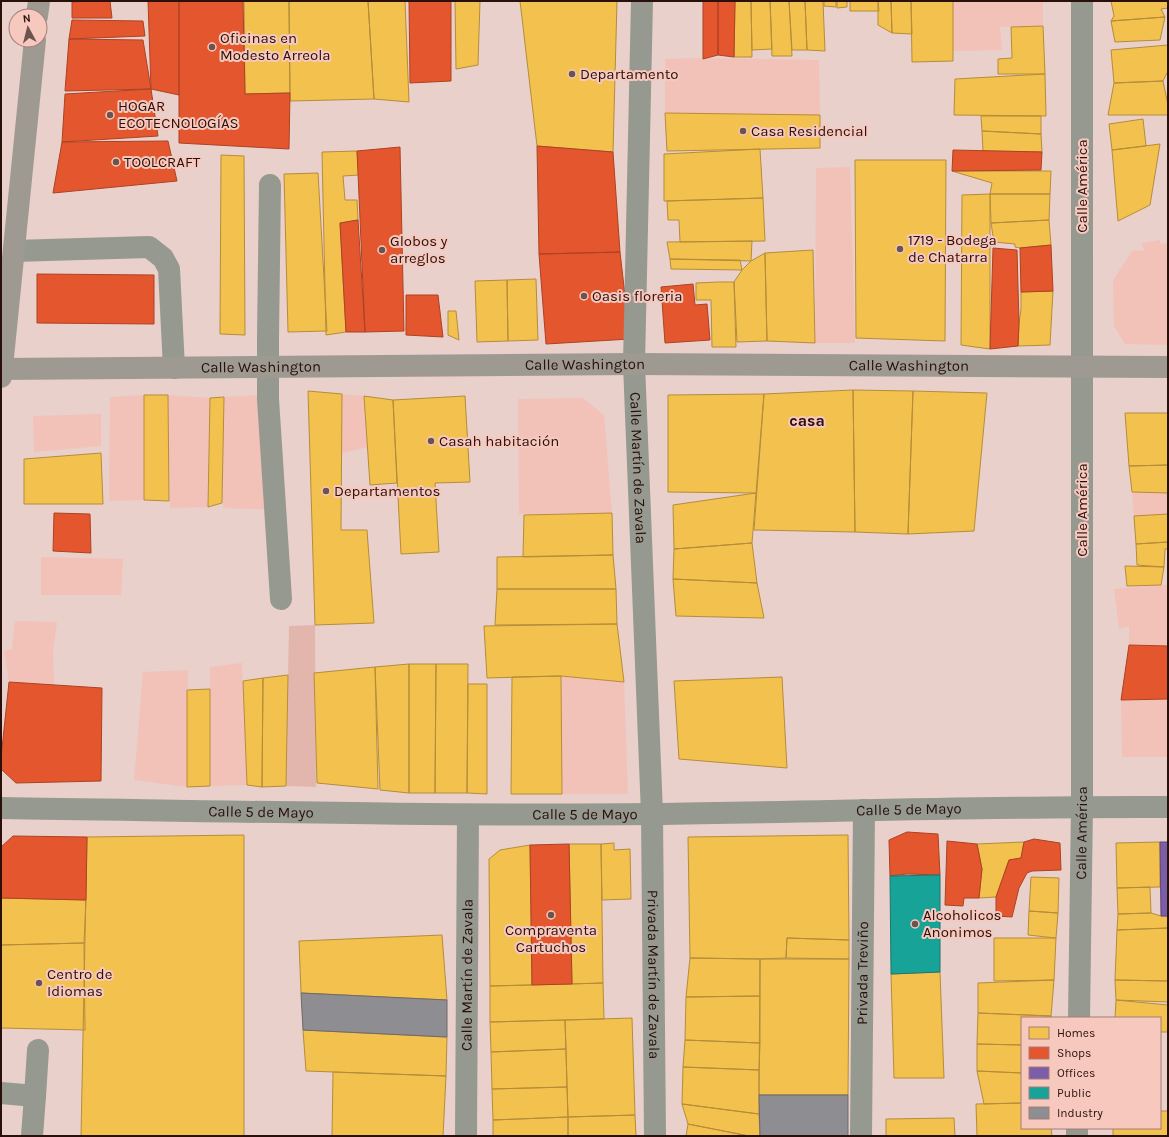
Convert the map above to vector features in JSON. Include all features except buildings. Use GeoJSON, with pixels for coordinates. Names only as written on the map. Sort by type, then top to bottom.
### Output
{"type":"FeatureCollection","features":[{"type":"Feature","properties":{"kind":"main road"},"geometry":{"type":"LineString","coordinates":[[1,372],[34,48]]}},
{"type":"Feature","properties":{"kind":"main road","name":"Calle Washington"},"geometry":{"type":"LineString","coordinates":[[1,372],[174,368],[634,364],[1168,367]]}},
{"type":"Feature","properties":{"kind":"street","name":"Calle Martín de Zavala"},"geometry":{"type":"LineString","coordinates":[[642,1],[634,364],[652,814]]}},
{"type":"Feature","properties":{"kind":"street","name":"Calle América"},"geometry":{"type":"LineString","coordinates":[[1079,1017],[1082,806],[1082,1]]}},
{"type":"Feature","properties":{"kind":"street"},"geometry":{"type":"LineString","coordinates":[[270,185],[268,399],[281,599]]}},
{"type":"Feature","properties":{"kind":"street"},"geometry":{"type":"LineString","coordinates":[[14,251],[149,247],[163,258],[169,269],[174,368]]}},
{"type":"Feature","properties":{"kind":"street","name":"Calle 5 de Mayo"},"geometry":{"type":"LineString","coordinates":[[1,808],[468,815],[652,814],[1082,806],[1168,807]]}},
{"type":"Feature","properties":{"kind":"street","name":"Privada Treviño"},"geometry":{"type":"LineString","coordinates":[[861,1136],[864,810]]}},
{"type":"Feature","properties":{"kind":"street","name":"Privada Martín de Zavala"},"geometry":{"type":"LineString","coordinates":[[652,814],[655,1136]]}},
{"type":"Feature","properties":{"kind":"street","name":"Calle Martín de Zavala"},"geometry":{"type":"LineString","coordinates":[[466,1136],[468,815]]}},
{"type":"Feature","properties":{"kind":"street"},"geometry":{"type":"LineString","coordinates":[[32,1136],[38,1050]]}},
{"type":"Feature","properties":{"kind":"street"},"geometry":{"type":"LineString","coordinates":[[1,1093],[35,1096]]}},
{"type":"Feature","properties":{"kind":"shaded area"},"geometry":{"type":"Polygon","coordinates":[[[953,1],[1043,1],[1043,26],[1000,27],[1002,50],[953,51],[953,1]]]}},
{"type":"Feature","properties":{"kind":"shaded area"},"geometry":{"type":"Polygon","coordinates":[[[665,59],[819,60],[820,115],[665,113],[665,59]]]}},
{"type":"Feature","properties":{"kind":"shaded area"},"geometry":{"type":"Polygon","coordinates":[[[850,167],[855,343],[815,343],[816,168],[850,167]]]}},
{"type":"Feature","properties":{"kind":"shaded area"},"geometry":{"type":"Polygon","coordinates":[[[1160,240],[1160,244],[1168,243],[1168,345],[1125,344],[1114,326],[1113,280],[1133,250],[1144,251],[1142,243],[1160,240]]]}},
{"type":"Feature","properties":{"kind":"shaded area"},"geometry":{"type":"Polygon","coordinates":[[[273,394],[279,510],[223,508],[224,397],[273,394]]]}},
{"type":"Feature","properties":{"kind":"shaded area"},"geometry":{"type":"Polygon","coordinates":[[[342,394],[364,396],[368,447],[342,453],[342,394]]]}},
{"type":"Feature","properties":{"kind":"shaded area"},"geometry":{"type":"Polygon","coordinates":[[[144,395],[144,500],[109,501],[110,397],[144,395]]]}},
{"type":"Feature","properties":{"kind":"shaded area"},"geometry":{"type":"Polygon","coordinates":[[[168,395],[210,398],[208,507],[170,508],[168,395]]]}},
{"type":"Feature","properties":{"kind":"shaded area"},"geometry":{"type":"Polygon","coordinates":[[[583,398],[604,415],[612,513],[519,514],[518,399],[583,398]]]}},
{"type":"Feature","properties":{"kind":"shaded area"},"geometry":{"type":"Polygon","coordinates":[[[101,414],[101,446],[34,452],[33,416],[101,414]]]}},
{"type":"Feature","properties":{"kind":"shaded area"},"geometry":{"type":"Polygon","coordinates":[[[1132,492],[1168,493],[1168,514],[1134,516],[1132,492]]]}},
{"type":"Feature","properties":{"kind":"shaded area"},"geometry":{"type":"Polygon","coordinates":[[[41,557],[123,559],[121,595],[41,595],[41,557]]]}},
{"type":"Feature","properties":{"kind":"shaded area"},"geometry":{"type":"Polygon","coordinates":[[[1168,585],[1168,646],[1129,645],[1129,626],[1119,629],[1114,589],[1168,585]]]}},
{"type":"Feature","properties":{"kind":"shaded area"},"geometry":{"type":"Polygon","coordinates":[[[15,621],[57,622],[53,651],[54,685],[9,682],[4,651],[12,649],[15,621]]]}},
{"type":"Feature","properties":{"kind":"shaded area"},"geometry":{"type":"Polygon","coordinates":[[[315,625],[316,787],[286,786],[289,626],[315,625]]]}},
{"type":"Feature","properties":{"kind":"shaded area"},"geometry":{"type":"Polygon","coordinates":[[[242,663],[247,785],[210,786],[210,667],[242,663]]]}},
{"type":"Feature","properties":{"kind":"shaded area"},"geometry":{"type":"Polygon","coordinates":[[[188,670],[187,787],[134,780],[143,672],[188,670]]]}},
{"type":"Feature","properties":{"kind":"shaded area"},"geometry":{"type":"Polygon","coordinates":[[[561,676],[624,682],[628,794],[562,794],[561,676]]]}},
{"type":"Feature","properties":{"kind":"shaded area"},"geometry":{"type":"Polygon","coordinates":[[[1168,699],[1168,757],[1122,757],[1121,700],[1168,699]]]}},
{"type":"Feature","properties":{"kind":"place","name":"Oficinas en Modesto Arreola"},"geometry":{"type":"Point","coordinates":[212,47]}},
{"type":"Feature","properties":{"kind":"place","name":"Departamento"},"geometry":{"type":"Point","coordinates":[572,74]}},
{"type":"Feature","properties":{"kind":"place","name":"HOGAR ECOTECNOLOGÍAS"},"geometry":{"type":"Point","coordinates":[110,115]}},
{"type":"Feature","properties":{"kind":"place","name":"Casa Residencial"},"geometry":{"type":"Point","coordinates":[743,131]}},
{"type":"Feature","properties":{"kind":"place","name":"TOOLCRAFT"},"geometry":{"type":"Point","coordinates":[116,162]}},
{"type":"Feature","properties":{"kind":"place","name":"1719 - Bodega de Chatarra"},"geometry":{"type":"Point","coordinates":[900,249]}},
{"type":"Feature","properties":{"kind":"place","name":"Globos y arreglos"},"geometry":{"type":"Point","coordinates":[382,250]}},
{"type":"Feature","properties":{"kind":"place","name":"Oasis floreria"},"geometry":{"type":"Point","coordinates":[584,296]}},
{"type":"Feature","properties":{"kind":"place","name":"Casah habitación"},"geometry":{"type":"Point","coordinates":[431,441]}},
{"type":"Feature","properties":{"kind":"place","name":"Departamentos"},"geometry":{"type":"Point","coordinates":[326,491]}},
{"type":"Feature","properties":{"kind":"place","name":"Compraventa Cartuchos"},"geometry":{"type":"Point","coordinates":[551,915]}},
{"type":"Feature","properties":{"kind":"place","name":"Alcoholicos Anonimos"},"geometry":{"type":"Point","coordinates":[915,924]}},
{"type":"Feature","properties":{"kind":"place","name":"Centro de Idiomas"},"geometry":{"type":"Point","coordinates":[39,983]}},
{"type":"Feature","properties":{"kind":"district","name":"casa"},"geometry":{"type":"Point","coordinates":[807,420]}}]}
